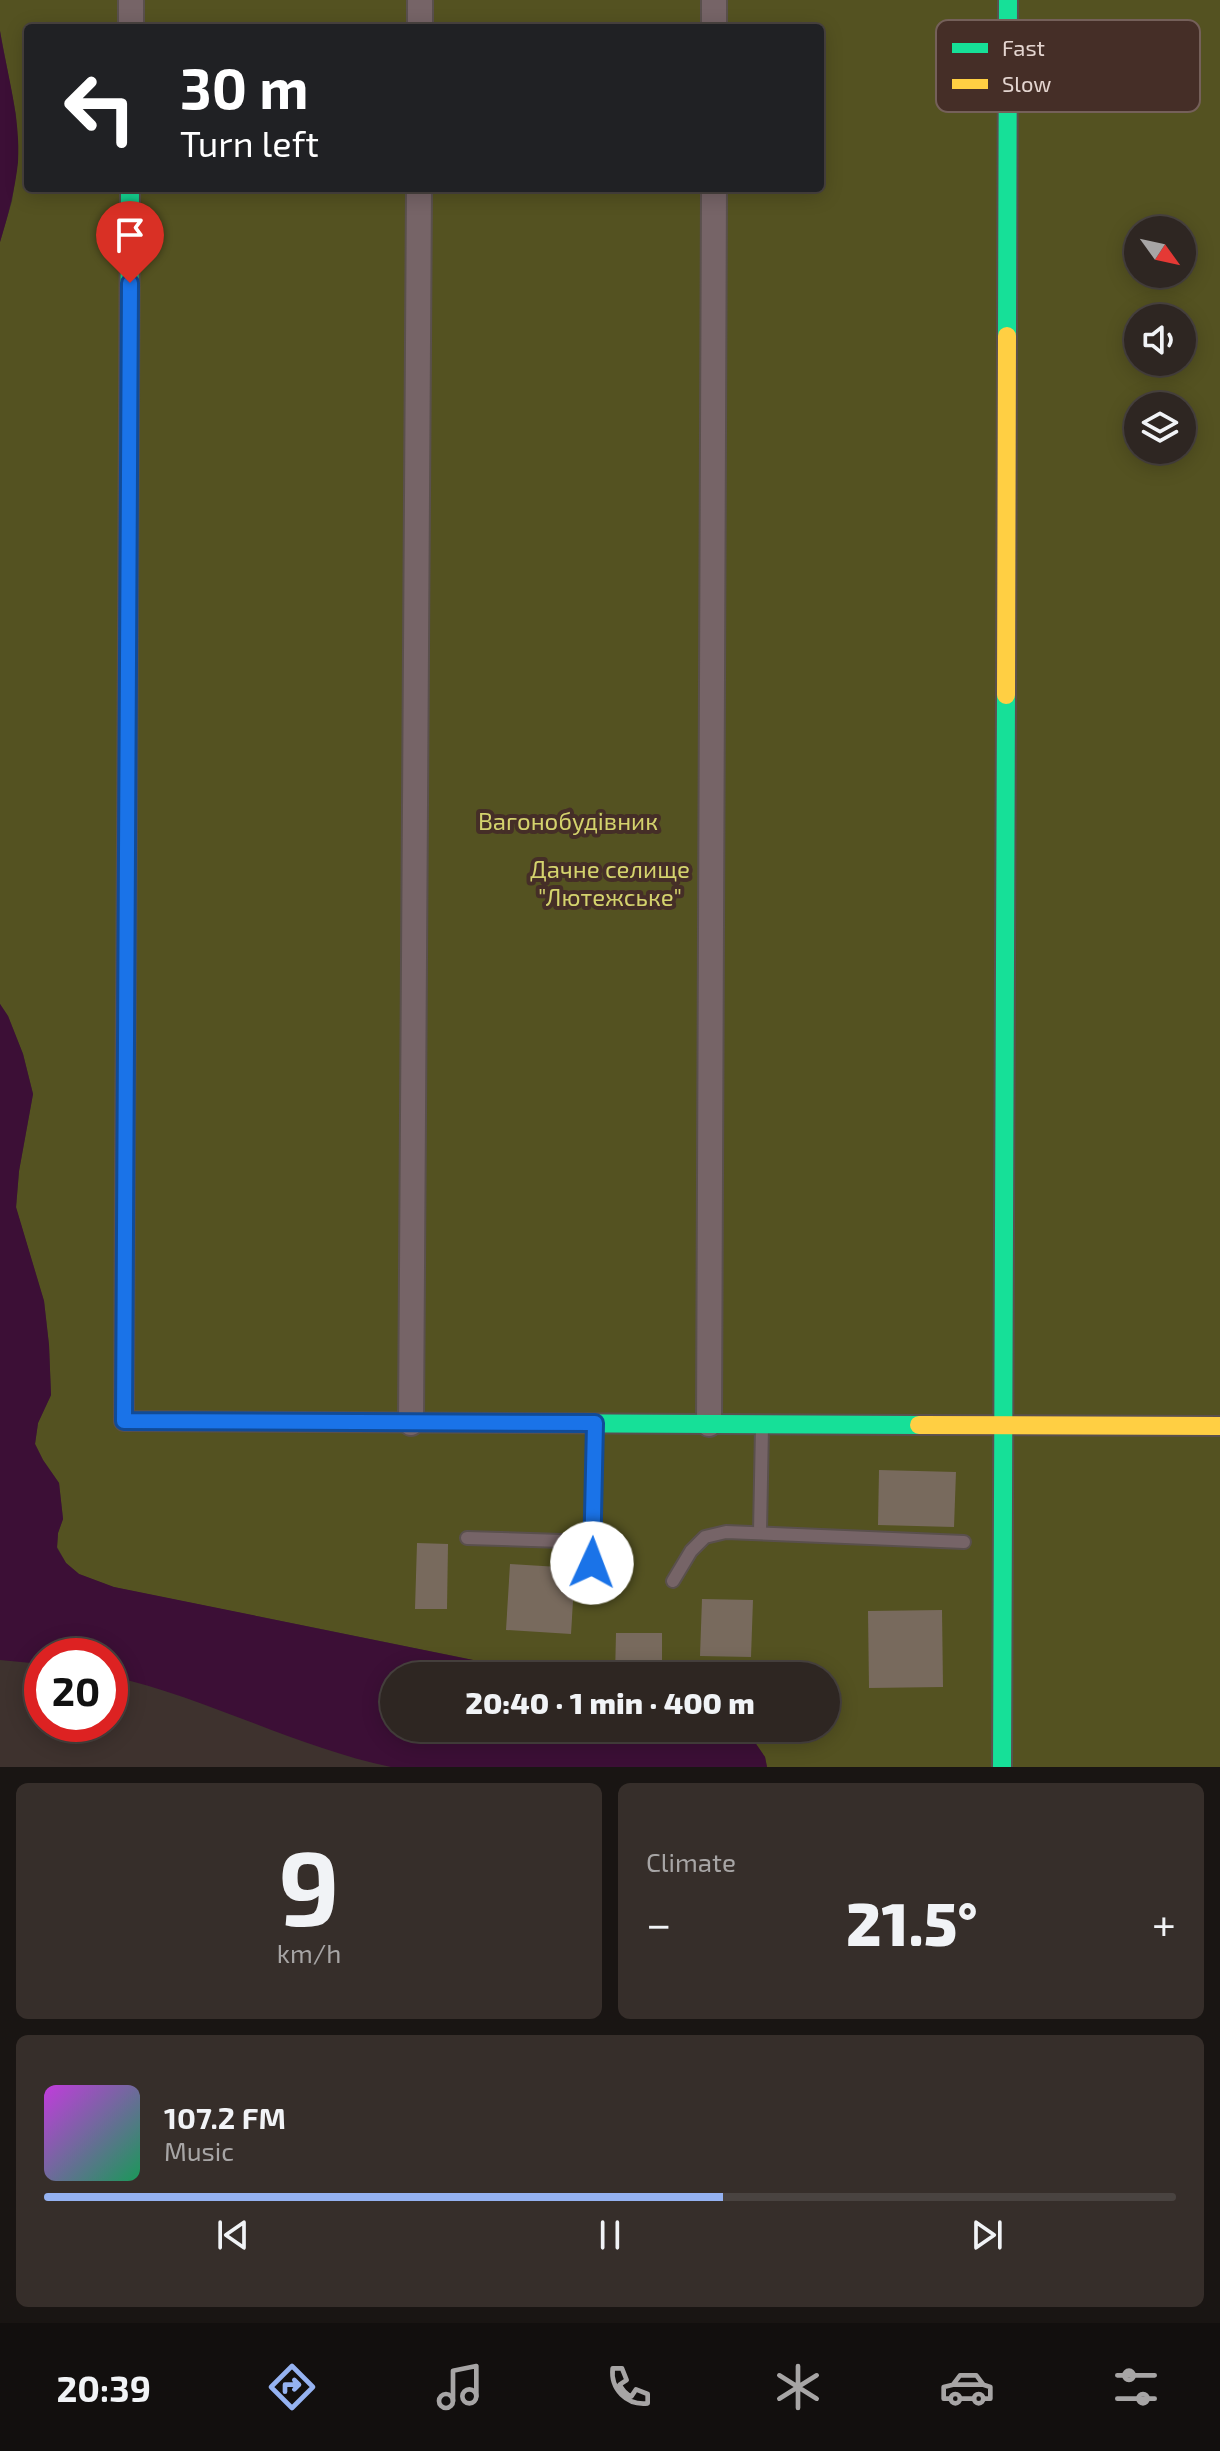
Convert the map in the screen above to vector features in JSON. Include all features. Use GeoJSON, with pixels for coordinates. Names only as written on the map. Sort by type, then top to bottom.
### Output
{"type":"FeatureCollection","features":[{"type":"Feature","properties":{"kind":"street"},"geometry":{"type":"LineString","coordinates":[[131,0],[131,24]]}},
{"type":"Feature","properties":{"kind":"street"},"geometry":{"type":"LineString","coordinates":[[420,0],[420,24]]}},
{"type":"Feature","properties":{"kind":"street"},"geometry":{"type":"LineString","coordinates":[[714,0],[714,24]]}},
{"type":"Feature","properties":{"kind":"street"},"geometry":{"type":"LineString","coordinates":[[1008,0],[1008,20]]}},
{"type":"Feature","properties":{"kind":"street"},"geometry":{"type":"LineString","coordinates":[[1002,1767],[1008,112]]}},
{"type":"Feature","properties":{"kind":"street"},"geometry":{"type":"LineString","coordinates":[[130,192],[124,1421],[1220,1426]]}},
{"type":"Feature","properties":{"kind":"street"},"geometry":{"type":"LineString","coordinates":[[411,1423],[419,192]]}},
{"type":"Feature","properties":{"kind":"street"},"geometry":{"type":"LineString","coordinates":[[709,1424],[714,192]]}},
{"type":"Feature","properties":{"kind":"lane"},"geometry":{"type":"LineString","coordinates":[[592,1563],[595,1423]]}},
{"type":"Feature","properties":{"kind":"lane"},"geometry":{"type":"LineString","coordinates":[[760,1532],[762,1424]]}},
{"type":"Feature","properties":{"kind":"lane"},"geometry":{"type":"LineString","coordinates":[[673,1581],[691,1551],[705,1537],[726,1532],[964,1542]]}},
{"type":"Feature","properties":{"kind":"lane"},"geometry":{"type":"LineString","coordinates":[[467,1538],[593,1542]]}},
{"type":"Feature","properties":{"kind":"green space","name":"Дачне селище \"Лютежське\""},"geometry":{"type":"Polygon","coordinates":[[[0,0],[1220,0],[1220,1767],[767,1767],[765,1757],[755,1742],[840,1742],[840,1662],[483,1662],[113,1587],[79,1574],[66,1563],[57,1547],[63,1519],[59,1483],[35,1444],[38,1423],[51,1395],[44,1301],[16,1208],[19,1171],[33,1094],[23,1054],[0,1004],[0,242],[12,201],[18,160],[16,115],[0,31],[0,0]]]}},
{"type":"Feature","properties":{"kind":"shaded area"},"geometry":{"type":"Polygon","coordinates":[[[0,31],[15,113],[18,162],[0,242],[0,31]]]}},
{"type":"Feature","properties":{"kind":"shaded area"},"geometry":{"type":"Polygon","coordinates":[[[0,1004],[23,1054],[33,1094],[16,1207],[44,1301],[51,1395],[38,1423],[35,1444],[59,1483],[63,1519],[57,1548],[66,1563],[79,1574],[114,1587],[483,1662],[380,1662],[380,1742],[755,1742],[765,1757],[767,1767],[391,1767],[320,1747],[181,1696],[128,1680],[128,1638],[24,1638],[24,1662],[0,1660],[0,1004]]]}},
{"type":"Feature","properties":{"kind":"building"},"geometry":{"type":"Polygon","coordinates":[[[879,1470],[956,1472],[954,1527],[878,1525],[879,1470]]]}},
{"type":"Feature","properties":{"kind":"building"},"geometry":{"type":"Polygon","coordinates":[[[417,1543],[448,1544],[447,1609],[415,1609],[417,1543]]]}},
{"type":"Feature","properties":{"kind":"building"},"geometry":{"type":"Polygon","coordinates":[[[510,1564],[575,1568],[571,1634],[506,1630],[510,1564]]]}},
{"type":"Feature","properties":{"kind":"building"},"geometry":{"type":"Polygon","coordinates":[[[702,1599],[753,1600],[751,1657],[700,1656],[702,1599]]]}},
{"type":"Feature","properties":{"kind":"building"},"geometry":{"type":"Polygon","coordinates":[[[942,1610],[943,1687],[869,1688],[868,1611],[942,1610]]]}},
{"type":"Feature","properties":{"kind":"building"},"geometry":{"type":"Polygon","coordinates":[[[616,1633],[662,1633],[662,1662],[615,1662],[616,1633]]]}},
{"type":"Feature","properties":{"kind":"traffic: fast"},"geometry":{"type":"LineString","coordinates":[[1008,0],[1008,20]]}},
{"type":"Feature","properties":{"kind":"traffic: fast"},"geometry":{"type":"LineString","coordinates":[[1007,336],[1008,112]]}},
{"type":"Feature","properties":{"kind":"traffic: fast"},"geometry":{"type":"LineString","coordinates":[[127,835],[130,192]]}},
{"type":"Feature","properties":{"kind":"traffic: fast"},"geometry":{"type":"LineString","coordinates":[[1002,1767],[1006,695]]}},
{"type":"Feature","properties":{"kind":"traffic: fast"},"geometry":{"type":"LineString","coordinates":[[125,1157],[124,1421],[919,1425]]}},
{"type":"Feature","properties":{"kind":"traffic: slow"},"geometry":{"type":"LineString","coordinates":[[1006,695],[1007,336]]}},
{"type":"Feature","properties":{"kind":"traffic: slow"},"geometry":{"type":"LineString","coordinates":[[125,1157],[127,835]]}},
{"type":"Feature","properties":{"kind":"traffic: slow"},"geometry":{"type":"LineString","coordinates":[[919,1425],[1220,1426]]}},
{"type":"Feature","properties":{"kind":"route"},"geometry":{"type":"LineString","coordinates":[[130,283],[124,1421],[595,1423],[592,1563]]}},
{"type":"Feature","properties":{"kind":"park label","name":"Вагонобудівник"},"geometry":{"type":"Point","coordinates":[568,822]}}]}
